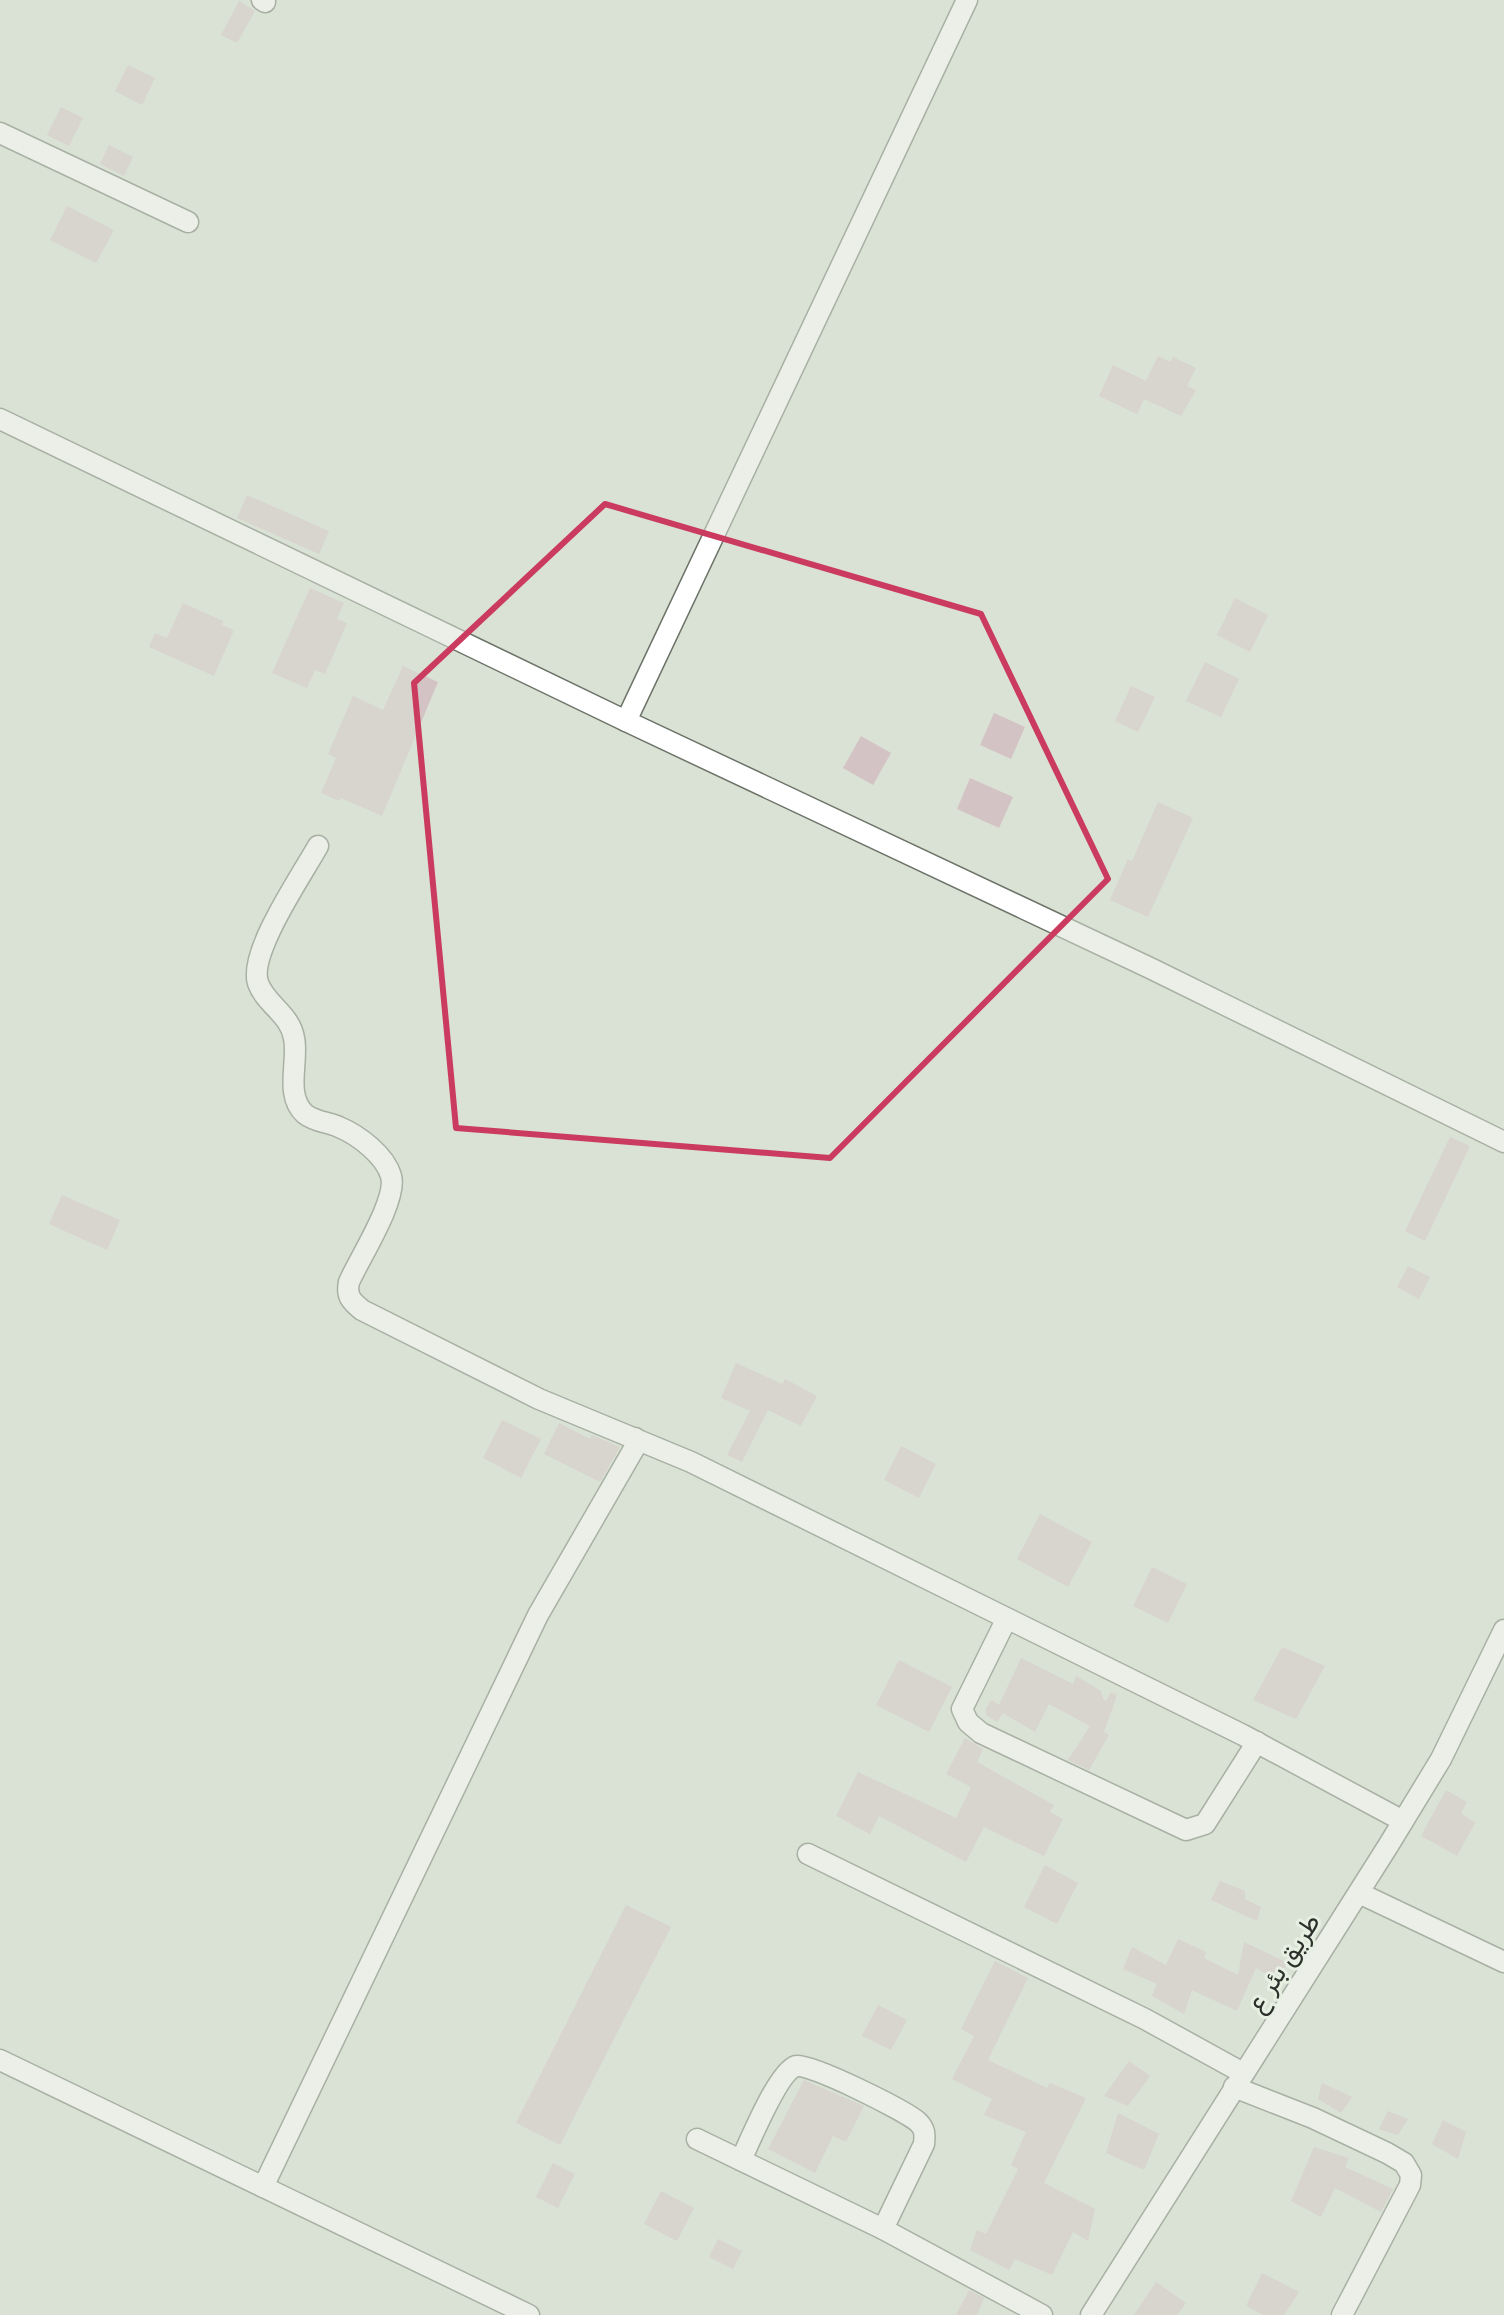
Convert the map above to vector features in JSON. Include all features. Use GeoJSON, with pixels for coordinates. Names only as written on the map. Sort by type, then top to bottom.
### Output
{"type":"FeatureCollection","features":[{"type":"Feature","properties":{"kind":"street"},"geometry":{"type":"LineString","coordinates":[[626,721],[967,0]]}},
{"type":"Feature","properties":{"kind":"street"},"geometry":{"type":"LineString","coordinates":[[0,133],[188,222]]}},
{"type":"Feature","properties":{"kind":"street"},"geometry":{"type":"LineString","coordinates":[[0,419],[626,721],[1150,968],[1504,1142]]}},
{"type":"Feature","properties":{"kind":"street"},"geometry":{"type":"LineString","coordinates":[[318,846],[267,935],[256,973],[267,1000],[291,1025],[295,1041],[293,1080],[300,1108],[306,1115],[340,1127],[366,1143],[392,1176],[390,1198],[349,1282],[347,1292],[351,1301],[362,1310],[539,1399],[691,1462],[1257,1742],[1403,1821]]}},
{"type":"Feature","properties":{"kind":"street"},"geometry":{"type":"LineString","coordinates":[[263,2187],[531,1628],[635,1447],[635,1438]]}},
{"type":"Feature","properties":{"kind":"street"},"geometry":{"type":"LineString","coordinates":[[1006,1620],[962,1709],[968,1722],[981,1733],[1186,1830],[1205,1824],[1257,1742]]}},
{"type":"Feature","properties":{"kind":"street","name":"طريق بئر ع"},"geometry":{"type":"LineString","coordinates":[[1091,2315],[1441,1759],[1504,1630]]}},
{"type":"Feature","properties":{"kind":"street"},"geometry":{"type":"LineString","coordinates":[[808,1854],[1145,2019],[1239,2080],[1404,2163],[1411,2175],[1410,2185],[1342,2315]]}},
{"type":"Feature","properties":{"kind":"street"},"geometry":{"type":"LineString","coordinates":[[1359,1893],[1504,1962]]}},
{"type":"Feature","properties":{"kind":"street"},"geometry":{"type":"LineString","coordinates":[[0,2060],[529,2315]]}},
{"type":"Feature","properties":{"kind":"street"},"geometry":{"type":"LineString","coordinates":[[741,2160],[778,2086],[794,2066],[808,2066],[848,2085],[906,2114],[919,2122],[925,2132],[924,2144],[883,2229]]}},
{"type":"Feature","properties":{"kind":"street"},"geometry":{"type":"LineString","coordinates":[[697,2139],[883,2229],[1042,2315]]}},
{"type":"Feature","properties":{"kind":"highlighted area"},"geometry":{"type":"Polygon","coordinates":[[[605,504],[981,614],[1108,879],[830,1158],[456,1128],[414,683],[605,504]]]}},
{"type":"Feature","properties":{"kind":"building"},"geometry":{"type":"Polygon","coordinates":[[[239,1],[255,11],[237,43],[221,35],[239,1]]]}},
{"type":"Feature","properties":{"kind":"building"},"geometry":{"type":"Polygon","coordinates":[[[128,65],[155,78],[142,105],[115,91],[128,65]]]}},
{"type":"Feature","properties":{"kind":"building"},"geometry":{"type":"Polygon","coordinates":[[[61,107],[83,118],[69,146],[47,135],[61,107]]]}},
{"type":"Feature","properties":{"kind":"building"},"geometry":{"type":"Polygon","coordinates":[[[109,145],[133,157],[124,176],[100,164],[109,145]]]}},
{"type":"Feature","properties":{"kind":"building"},"geometry":{"type":"Polygon","coordinates":[[[67,206],[114,230],[96,263],[50,240],[67,206]]]}},
{"type":"Feature","properties":{"kind":"building"},"geometry":{"type":"Polygon","coordinates":[[[1158,356],[1170,362],[1173,357],[1196,368],[1187,386],[1196,390],[1181,416],[1144,399],[1137,414],[1099,396],[1113,365],[1146,381],[1158,356]]]}},
{"type":"Feature","properties":{"kind":"building"},"geometry":{"type":"Polygon","coordinates":[[[247,495],[329,531],[319,554],[237,518],[247,495]]]}},
{"type":"Feature","properties":{"kind":"building"},"geometry":{"type":"Polygon","coordinates":[[[310,588],[344,603],[337,619],[347,623],[325,674],[315,670],[307,688],[272,673],[310,588]]]}},
{"type":"Feature","properties":{"kind":"building"},"geometry":{"type":"Polygon","coordinates":[[[1235,598],[1268,615],[1250,652],[1217,635],[1235,598]]]}},
{"type":"Feature","properties":{"kind":"building"},"geometry":{"type":"Polygon","coordinates":[[[183,603],[223,621],[222,625],[234,630],[214,676],[149,647],[155,633],[167,638],[183,603]]]}},
{"type":"Feature","properties":{"kind":"building"},"geometry":{"type":"Polygon","coordinates":[[[1205,662],[1239,679],[1221,717],[1186,701],[1205,662]]]}},
{"type":"Feature","properties":{"kind":"building"},"geometry":{"type":"Polygon","coordinates":[[[403,666],[438,682],[382,816],[321,793],[336,758],[328,754],[353,696],[383,710],[403,666]]]}},
{"type":"Feature","properties":{"kind":"building"},"geometry":{"type":"Polygon","coordinates":[[[1131,686],[1155,697],[1138,732],[1115,721],[1131,686]]]}},
{"type":"Feature","properties":{"kind":"building"},"geometry":{"type":"Polygon","coordinates":[[[994,713],[1025,727],[1011,759],[980,745],[994,713]]]}},
{"type":"Feature","properties":{"kind":"building"},"geometry":{"type":"Polygon","coordinates":[[[861,736],[891,753],[873,785],[843,768],[861,736]]]}},
{"type":"Feature","properties":{"kind":"building"},"geometry":{"type":"Polygon","coordinates":[[[970,778],[1013,797],[999,828],[957,809],[970,778]]]}},
{"type":"Feature","properties":{"kind":"building"},"geometry":{"type":"Polygon","coordinates":[[[1158,802],[1193,818],[1148,917],[1110,900],[1128,859],[1132,861],[1158,802]]]}},
{"type":"Feature","properties":{"kind":"building"},"geometry":{"type":"Polygon","coordinates":[[[1450,1137],[1470,1146],[1425,1241],[1405,1231],[1450,1137]]]}},
{"type":"Feature","properties":{"kind":"building"},"geometry":{"type":"Polygon","coordinates":[[[62,1195],[120,1220],[107,1250],[49,1224],[62,1195]]]}},
{"type":"Feature","properties":{"kind":"building"},"geometry":{"type":"Polygon","coordinates":[[[1408,1266],[1430,1277],[1419,1299],[1397,1287],[1408,1266]]]}},
{"type":"Feature","properties":{"kind":"building"},"geometry":{"type":"Polygon","coordinates":[[[736,1363],[782,1384],[785,1379],[817,1396],[801,1426],[768,1410],[742,1462],[727,1455],[750,1411],[721,1398],[736,1363]]]}},
{"type":"Feature","properties":{"kind":"building"},"geometry":{"type":"Polygon","coordinates":[[[502,1420],[541,1439],[521,1478],[483,1458],[502,1420]]]}},
{"type":"Feature","properties":{"kind":"building"},"geometry":{"type":"Polygon","coordinates":[[[559,1423],[590,1439],[592,1435],[620,1447],[600,1482],[544,1454],[559,1423]]]}},
{"type":"Feature","properties":{"kind":"building"},"geometry":{"type":"Polygon","coordinates":[[[901,1446],[936,1464],[919,1498],[884,1480],[901,1446]]]}},
{"type":"Feature","properties":{"kind":"building"},"geometry":{"type":"Polygon","coordinates":[[[1040,1514],[1092,1542],[1068,1587],[1017,1559],[1040,1514]]]}},
{"type":"Feature","properties":{"kind":"building"},"geometry":{"type":"Polygon","coordinates":[[[1152,1567],[1187,1584],[1168,1623],[1133,1606],[1152,1567]]]}},
{"type":"Feature","properties":{"kind":"building"},"geometry":{"type":"Polygon","coordinates":[[[1282,1647],[1325,1666],[1296,1719],[1253,1700],[1282,1647]]]}},
{"type":"Feature","properties":{"kind":"building"},"geometry":{"type":"Polygon","coordinates":[[[1021,1658],[1073,1684],[1076,1676],[1101,1691],[1106,1701],[1111,1692],[1117,1695],[1104,1732],[1109,1735],[1089,1770],[1068,1760],[1090,1726],[1049,1704],[1035,1732],[1003,1713],[997,1722],[986,1715],[986,1708],[992,1700],[999,1705],[1021,1658]]]}},
{"type":"Feature","properties":{"kind":"building"},"geometry":{"type":"Polygon","coordinates":[[[899,1660],[952,1687],[929,1732],[876,1705],[899,1660]]]}},
{"type":"Feature","properties":{"kind":"building"},"geometry":{"type":"Polygon","coordinates":[[[965,1738],[983,1749],[977,1762],[1054,1805],[1050,1812],[1063,1819],[1044,1856],[984,1827],[966,1862],[879,1816],[870,1834],[836,1816],[858,1772],[956,1818],[971,1787],[946,1774],[965,1738]]]}},
{"type":"Feature","properties":{"kind":"building"},"geometry":{"type":"Polygon","coordinates":[[[1446,1790],[1467,1802],[1461,1813],[1475,1823],[1457,1856],[1421,1836],[1446,1790]]]}},
{"type":"Feature","properties":{"kind":"building"},"geometry":{"type":"Polygon","coordinates":[[[1045,1865],[1078,1883],[1057,1924],[1024,1907],[1045,1865]]]}},
{"type":"Feature","properties":{"kind":"building"},"geometry":{"type":"Polygon","coordinates":[[[1220,1881],[1245,1891],[1245,1899],[1261,1907],[1257,1921],[1211,1900],[1220,1881]]]}},
{"type":"Feature","properties":{"kind":"building"},"geometry":{"type":"Polygon","coordinates":[[[626,1905],[671,1927],[560,2145],[516,2123],[626,1905]]]}},
{"type":"Feature","properties":{"kind":"building"},"geometry":{"type":"Polygon","coordinates":[[[1178,1939],[1206,1952],[1204,1958],[1238,1975],[1244,1942],[1288,1963],[1277,1980],[1256,1968],[1237,2011],[1192,1990],[1184,2014],[1152,1996],[1157,1984],[1123,1969],[1132,1947],[1166,1965],[1178,1939]]]}},
{"type":"Feature","properties":{"kind":"building"},"geometry":{"type":"Polygon","coordinates":[[[995,1961],[1028,1978],[988,2060],[1047,2088],[1050,2083],[1086,2098],[1044,2183],[1095,2209],[1088,2241],[1073,2232],[1052,2275],[1015,2259],[1009,2270],[970,2250],[977,2230],[986,2234],[1018,2169],[1011,2165],[1026,2132],[984,2115],[992,2099],[952,2079],[974,2036],[961,2029],[995,1961]]]}},
{"type":"Feature","properties":{"kind":"building"},"geometry":{"type":"Polygon","coordinates":[[[878,2005],[907,2020],[891,2050],[862,2036],[878,2005]]]}},
{"type":"Feature","properties":{"kind":"building"},"geometry":{"type":"Polygon","coordinates":[[[1129,2061],[1150,2076],[1128,2106],[1104,2096],[1129,2061]]]}},
{"type":"Feature","properties":{"kind":"building"},"geometry":{"type":"Polygon","coordinates":[[[804,2080],[864,2106],[846,2142],[833,2136],[815,2173],[768,2149],[804,2080]]]}},
{"type":"Feature","properties":{"kind":"building"},"geometry":{"type":"Polygon","coordinates":[[[1322,2083],[1352,2097],[1341,2113],[1318,2099],[1322,2083]]]}},
{"type":"Feature","properties":{"kind":"building"},"geometry":{"type":"Polygon","coordinates":[[[1388,2111],[1408,2119],[1398,2135],[1379,2129],[1388,2111]]]}},
{"type":"Feature","properties":{"kind":"building"},"geometry":{"type":"Polygon","coordinates":[[[1118,2113],[1159,2134],[1144,2170],[1106,2153],[1118,2113]]]}},
{"type":"Feature","properties":{"kind":"building"},"geometry":{"type":"Polygon","coordinates":[[[1443,2120],[1466,2132],[1458,2159],[1432,2144],[1443,2120]]]}},
{"type":"Feature","properties":{"kind":"building"},"geometry":{"type":"Polygon","coordinates":[[[1314,2147],[1349,2158],[1345,2167],[1393,2189],[1381,2212],[1335,2188],[1321,2217],[1291,2201],[1314,2147]]]}},
{"type":"Feature","properties":{"kind":"building"},"geometry":{"type":"Polygon","coordinates":[[[553,2163],[575,2174],[558,2208],[536,2197],[553,2163]]]}},
{"type":"Feature","properties":{"kind":"building"},"geometry":{"type":"Polygon","coordinates":[[[661,2191],[694,2208],[677,2241],[644,2224],[661,2191]]]}},
{"type":"Feature","properties":{"kind":"building"},"geometry":{"type":"Polygon","coordinates":[[[718,2239],[742,2251],[733,2269],[709,2257],[718,2239]]]}},
{"type":"Feature","properties":{"kind":"building"},"geometry":{"type":"Polygon","coordinates":[[[1262,2273],[1299,2292],[1284,2315],[1263,2315],[1246,2306],[1262,2273]]]}},
{"type":"Feature","properties":{"kind":"building"},"geometry":{"type":"Polygon","coordinates":[[[1156,2282],[1186,2303],[1177,2315],[1134,2315],[1156,2282]]]}},
{"type":"Feature","properties":{"kind":"building"},"geometry":{"type":"Polygon","coordinates":[[[969,2290],[984,2298],[977,2315],[956,2315],[969,2290]]]}}]}
